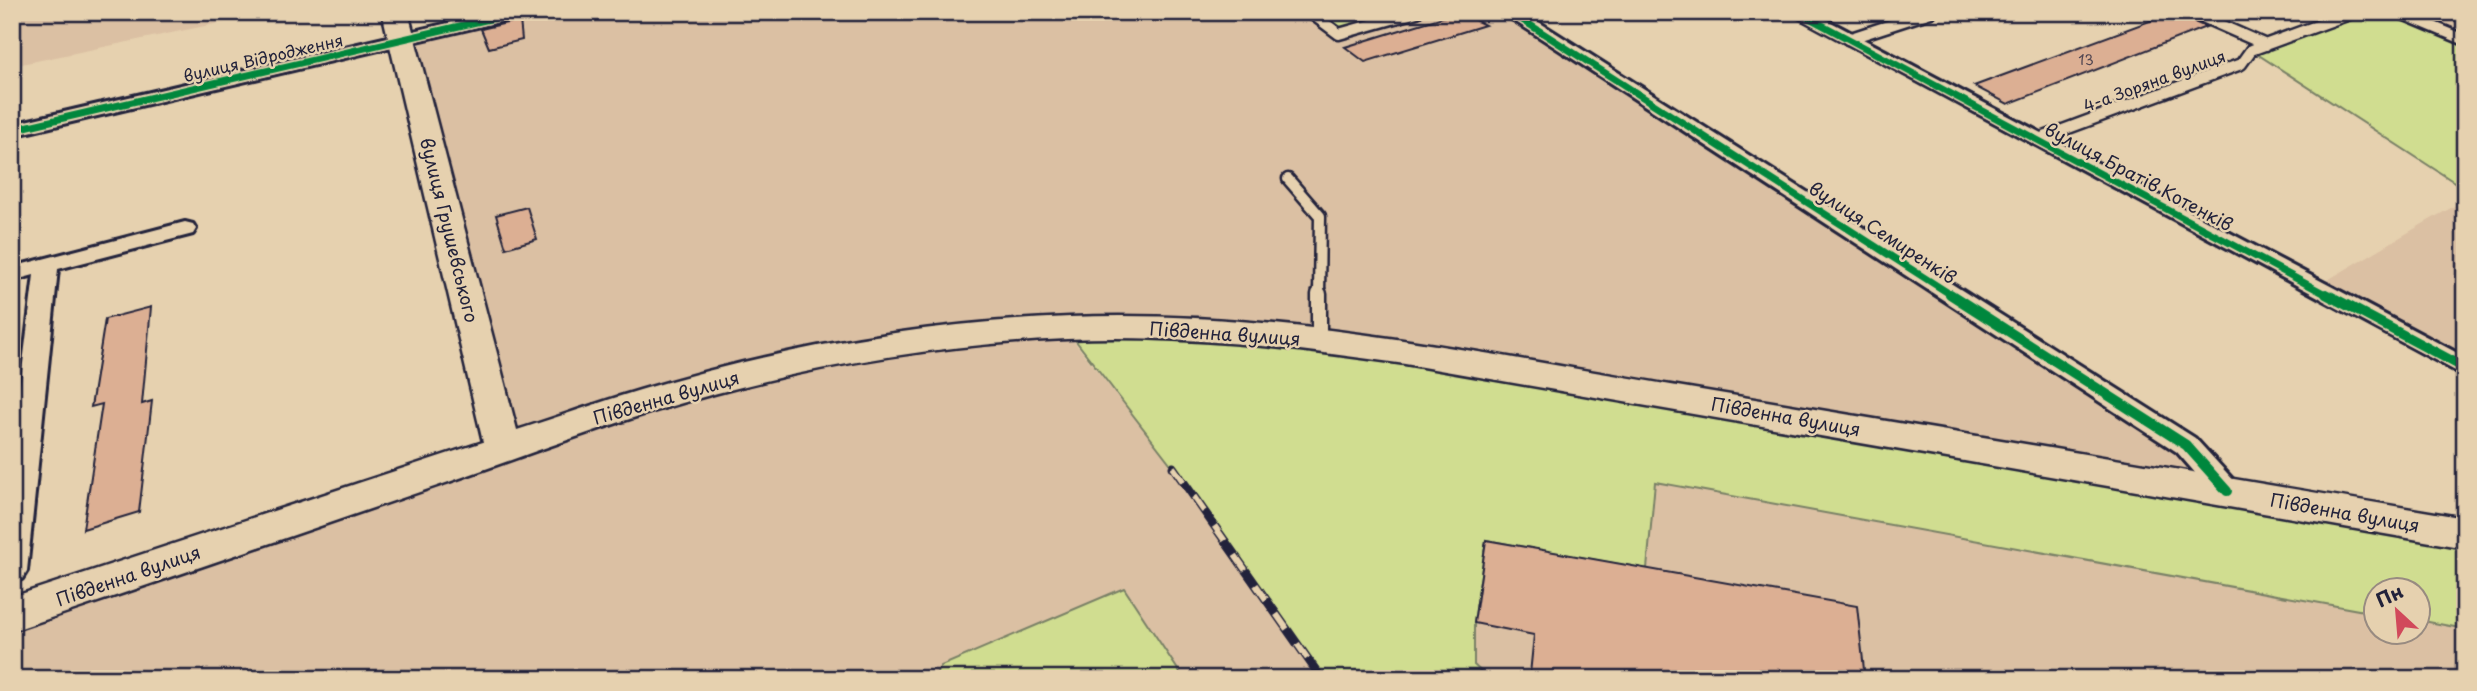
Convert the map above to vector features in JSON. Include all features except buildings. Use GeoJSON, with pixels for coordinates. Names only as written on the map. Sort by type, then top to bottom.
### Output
{"type":"FeatureCollection","features":[{"type":"Feature","properties":{"kind":"main road","name":"вулиця Грушевського"},"geometry":{"type":"LineString","coordinates":[[399,26],[503,448]]}},
{"type":"Feature","properties":{"kind":"main road","name":"Південна вулиця"},"geometry":{"type":"LineString","coordinates":[[12,614],[503,448],[652,399],[738,375],[883,346],[997,332],[1103,327],[1207,328],[1405,352],[2465,533]]}},
{"type":"Feature","properties":{"kind":"street","name":"вулиця Відродження"},"geometry":{"type":"LineString","coordinates":[[12,130],[399,26],[520,12]]}},
{"type":"Feature","properties":{"kind":"street","name":"вулиця Семиренків"},"geometry":{"type":"LineString","coordinates":[[1510,12],[2186,445],[2227,491]]}},
{"type":"Feature","properties":{"kind":"street","name":"вулиця Братів Котенків"},"geometry":{"type":"LineString","coordinates":[[1798,12],[2465,368]]}},
{"type":"Feature","properties":{"kind":"street"},"geometry":{"type":"LineString","coordinates":[[12,274],[185,229]]}},
{"type":"Feature","properties":{"kind":"street"},"geometry":{"type":"LineString","coordinates":[[12,571],[47,264]]}},
{"type":"Feature","properties":{"kind":"lane"},"geometry":{"type":"LineString","coordinates":[[1311,13],[1339,34],[1417,12]]}},
{"type":"Feature","properties":{"kind":"lane"},"geometry":{"type":"LineString","coordinates":[[1848,39],[1931,12]]}},
{"type":"Feature","properties":{"kind":"lane"},"geometry":{"type":"LineString","coordinates":[[2191,12],[2266,45]]}},
{"type":"Feature","properties":{"kind":"lane","name":"4-а Зоряна вулиця"},"geometry":{"type":"LineString","coordinates":[[2036,140],[2241,65],[2251,50],[2355,12]]}},
{"type":"Feature","properties":{"kind":"lane"},"geometry":{"type":"LineString","coordinates":[[2398,12],[2465,40]]}},
{"type":"Feature","properties":{"kind":"lane"},"geometry":{"type":"LineString","coordinates":[[1288,179],[1320,216],[1319,340]]}},
{"type":"Feature","properties":{"kind":"shaded area"},"geometry":{"type":"Polygon","coordinates":[[[12,12],[263,12],[263,14],[12,66],[12,12]]]}},
{"type":"Feature","properties":{"kind":"shaded area"},"geometry":{"type":"Polygon","coordinates":[[[520,12],[1510,12],[2186,445],[2227,491],[1064,329],[1173,467],[1322,679],[12,679],[12,614],[503,448],[403,39],[520,12]]]}},
{"type":"Feature","properties":{"kind":"shaded area"},"geometry":{"type":"Polygon","coordinates":[[[2404,12],[2465,12],[2465,39],[2404,12]]]}},
{"type":"Feature","properties":{"kind":"shaded area"},"geometry":{"type":"Polygon","coordinates":[[[2465,200],[2465,368],[2314,288],[2426,222],[2465,200]]]}},
{"type":"Feature","properties":{"kind":"shaded area"},"geometry":{"type":"Polygon","coordinates":[[[1654,482],[2362,611],[2362,646],[2432,646],[2432,623],[2465,629],[2465,679],[1489,679],[1474,665],[1474,623],[1486,540],[1646,569],[1654,482]]]}},
{"type":"Feature","properties":{"kind":"green space"},"geometry":{"type":"Polygon","coordinates":[[[1314,12],[1417,12],[1339,34],[1314,12]]]}},
{"type":"Feature","properties":{"kind":"green space"},"geometry":{"type":"Polygon","coordinates":[[[2355,12],[2404,12],[2465,39],[2465,189],[2251,50],[2355,12]]]}},
{"type":"Feature","properties":{"kind":"green space"},"geometry":{"type":"Polygon","coordinates":[[[1066,328],[1207,328],[2465,533],[2465,629],[2432,623],[2432,576],[2362,576],[2362,611],[1655,482],[1647,569],[1486,540],[1474,623],[1474,665],[1489,679],[1322,679],[1173,467],[1066,328]]]}},
{"type":"Feature","properties":{"kind":"green space"},"geometry":{"type":"Polygon","coordinates":[[[1124,588],[1184,679],[933,679],[941,666],[1124,588]]]}},
{"type":"Feature","properties":{"kind":"railway"},"geometry":{"type":"LineString","coordinates":[[1173,467],[1322,679]]}},
{"type":"Feature","properties":{"kind":"cycle path"},"geometry":{"type":"LineString","coordinates":[[12,130],[520,12]]}},
{"type":"Feature","properties":{"kind":"cycle path"},"geometry":{"type":"LineString","coordinates":[[1510,12],[2186,445],[2227,491]]}},
{"type":"Feature","properties":{"kind":"cycle path"},"geometry":{"type":"LineString","coordinates":[[1798,12],[2465,368]]}}]}
